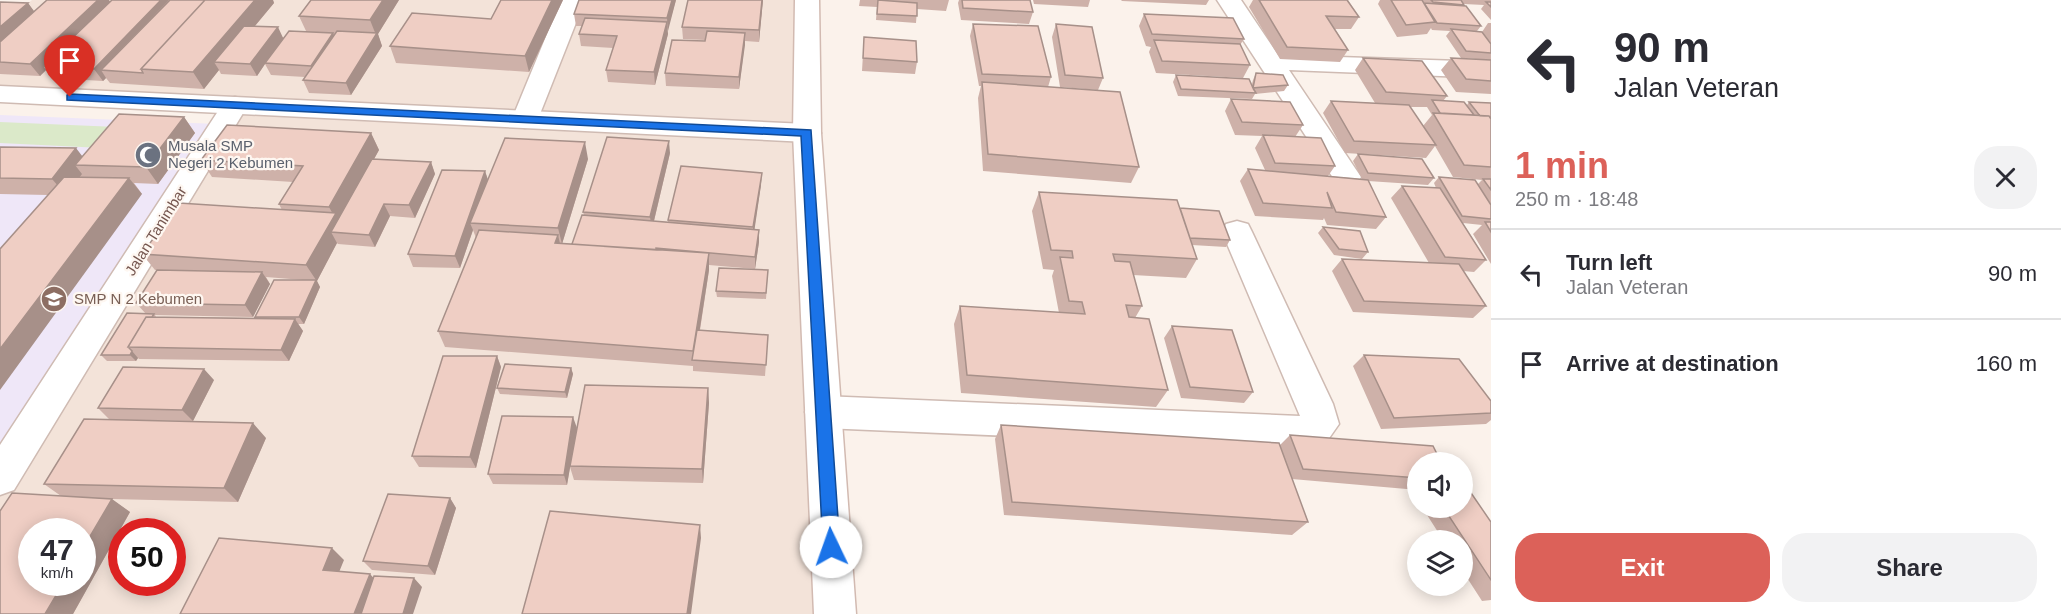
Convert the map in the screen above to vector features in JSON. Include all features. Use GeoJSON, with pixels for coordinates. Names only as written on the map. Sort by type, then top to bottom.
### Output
{"type":"FeatureCollection","features":[{"type":"Feature","properties":{"kind":"street"},"geometry":{"type":"LineString","coordinates":[[525,119],[573,0]]}},
{"type":"Feature","properties":{"kind":"street"},"geometry":{"type":"LineString","coordinates":[[807,0],[807,133],[835,614]]}},
{"type":"Feature","properties":{"kind":"street"},"geometry":{"type":"LineString","coordinates":[[1229,0],[1347,177]]}},
{"type":"Feature","properties":{"kind":"street"},"geometry":{"type":"LineString","coordinates":[[1269,62],[1491,70]]}},
{"type":"Feature","properties":{"kind":"street"},"geometry":{"type":"LineString","coordinates":[[0,94],[807,133]]}},
{"type":"Feature","properties":{"kind":"street","name":"Jalan Tanimbar"},"geometry":{"type":"LineString","coordinates":[[0,478],[235,105]]}},
{"type":"Feature","properties":{"kind":"street"},"geometry":{"type":"LineString","coordinates":[[823,412],[1312,433],[1321,424],[1315,404],[1237,232]]}},
{"type":"Feature","properties":{"kind":"shaded area"},"geometry":{"type":"Polygon","coordinates":[[[32,0],[807,0],[817,614],[0,614],[0,478],[235,106],[0,94],[0,27],[32,0]]]}},
{"type":"Feature","properties":{"kind":"shaded area","name":"SMP N 2 Kebumen"},"geometry":{"type":"Polygon","coordinates":[[[0,115],[217,124],[0,474],[0,115]]]}},
{"type":"Feature","properties":{"kind":"green space"},"geometry":{"type":"Polygon","coordinates":[[[0,122],[117,127],[102,148],[0,143],[0,122]]]}},
{"type":"Feature","properties":{"kind":"building"},"geometry":{"type":"Polygon","coordinates":[[[47,0],[98,0],[30,64],[0,62],[0,42],[47,0]]]}},
{"type":"Feature","properties":{"kind":"building"},"geometry":{"type":"Polygon","coordinates":[[[112,0],[161,0],[94,69],[43,66],[112,0]]]}},
{"type":"Feature","properties":{"kind":"building"},"geometry":{"type":"Polygon","coordinates":[[[170,0],[205,0],[141,69],[143,73],[101,70],[170,0]]]}},
{"type":"Feature","properties":{"kind":"building"},"geometry":{"type":"Polygon","coordinates":[[[205,0],[255,0],[193,72],[141,69],[205,0]]]}},
{"type":"Feature","properties":{"kind":"building"},"geometry":{"type":"Polygon","coordinates":[[[311,0],[383,0],[370,20],[299,16],[311,0]]]}},
{"type":"Feature","properties":{"kind":"building"},"geometry":{"type":"Polygon","coordinates":[[[501,0],[552,0],[525,56],[390,46],[412,13],[491,19],[501,0]]]}},
{"type":"Feature","properties":{"kind":"building"},"geometry":{"type":"Polygon","coordinates":[[[579,0],[672,0],[667,18],[574,14],[579,0]]]}},
{"type":"Feature","properties":{"kind":"building"},"geometry":{"type":"Polygon","coordinates":[[[688,0],[762,0],[759,30],[682,27],[688,0]]]}},
{"type":"Feature","properties":{"kind":"building"},"geometry":{"type":"Polygon","coordinates":[[[878,0],[917,3],[917,16],[877,14],[878,0]]]}},
{"type":"Feature","properties":{"kind":"building"},"geometry":{"type":"Polygon","coordinates":[[[962,0],[1030,0],[1033,12],[963,8],[962,0]]]}},
{"type":"Feature","properties":{"kind":"building"},"geometry":{"type":"Polygon","coordinates":[[[1259,0],[1347,0],[1359,17],[1326,16],[1348,50],[1287,47],[1259,0]]]}},
{"type":"Feature","properties":{"kind":"building"},"geometry":{"type":"Polygon","coordinates":[[[1391,0],[1422,0],[1435,22],[1406,25],[1391,0]]]}},
{"type":"Feature","properties":{"kind":"building"},"geometry":{"type":"Polygon","coordinates":[[[1431,0],[1461,0],[1464,5],[1433,2],[1431,0]]]}},
{"type":"Feature","properties":{"kind":"building"},"geometry":{"type":"Polygon","coordinates":[[[0,2],[28,3],[0,27],[0,2]]]}},
{"type":"Feature","properties":{"kind":"building"},"geometry":{"type":"Polygon","coordinates":[[[1424,3],[1466,6],[1481,26],[1437,23],[1424,3]]]}},
{"type":"Feature","properties":{"kind":"building"},"geometry":{"type":"Polygon","coordinates":[[[1144,14],[1233,18],[1244,39],[1152,34],[1144,14]]]}},
{"type":"Feature","properties":{"kind":"building"},"geometry":{"type":"Polygon","coordinates":[[[585,18],[667,22],[654,72],[606,70],[617,36],[579,34],[585,18]]]}},
{"type":"Feature","properties":{"kind":"building"},"geometry":{"type":"Polygon","coordinates":[[[973,24],[1038,26],[1051,77],[982,74],[973,24]]]}},
{"type":"Feature","properties":{"kind":"building"},"geometry":{"type":"Polygon","coordinates":[[[1056,24],[1092,27],[1103,78],[1065,75],[1056,24]]]}},
{"type":"Feature","properties":{"kind":"building"},"geometry":{"type":"Polygon","coordinates":[[[244,26],[278,27],[250,64],[214,62],[244,26]]]}},
{"type":"Feature","properties":{"kind":"building"},"geometry":{"type":"Polygon","coordinates":[[[1451,29],[1482,32],[1491,44],[1491,53],[1466,51],[1451,29]]]}},
{"type":"Feature","properties":{"kind":"building"},"geometry":{"type":"Polygon","coordinates":[[[289,31],[333,33],[311,66],[265,63],[289,31]]]}},
{"type":"Feature","properties":{"kind":"building"},"geometry":{"type":"Polygon","coordinates":[[[337,31],[377,33],[346,83],[303,80],[337,31]]]}},
{"type":"Feature","properties":{"kind":"building"},"geometry":{"type":"Polygon","coordinates":[[[707,31],[745,33],[739,77],[665,73],[672,40],[705,41],[707,31]]]}},
{"type":"Feature","properties":{"kind":"building"},"geometry":{"type":"Polygon","coordinates":[[[864,37],[916,41],[917,62],[863,58],[864,37]]]}},
{"type":"Feature","properties":{"kind":"building"},"geometry":{"type":"Polygon","coordinates":[[[1154,40],[1240,44],[1250,65],[1162,61],[1154,40]]]}},
{"type":"Feature","properties":{"kind":"building"},"geometry":{"type":"Polygon","coordinates":[[[1363,58],[1422,61],[1447,96],[1386,92],[1363,58]]]}},
{"type":"Feature","properties":{"kind":"building"},"geometry":{"type":"Polygon","coordinates":[[[1451,58],[1491,60],[1491,81],[1466,79],[1451,58]]]}},
{"type":"Feature","properties":{"kind":"building"},"geometry":{"type":"Polygon","coordinates":[[[1256,73],[1283,75],[1288,85],[1253,88],[1256,73]]]}},
{"type":"Feature","properties":{"kind":"building"},"geometry":{"type":"Polygon","coordinates":[[[1176,75],[1249,79],[1256,93],[1181,89],[1176,75]]]}},
{"type":"Feature","properties":{"kind":"building"},"geometry":{"type":"Polygon","coordinates":[[[982,82],[1120,92],[1139,167],[988,154],[982,82]]]}},
{"type":"Feature","properties":{"kind":"building"},"geometry":{"type":"Polygon","coordinates":[[[1231,99],[1290,102],[1303,125],[1242,122],[1231,99]]]}},
{"type":"Feature","properties":{"kind":"building"},"geometry":{"type":"Polygon","coordinates":[[[1432,100],[1464,102],[1474,115],[1440,113],[1432,100]]]}},
{"type":"Feature","properties":{"kind":"building"},"geometry":{"type":"Polygon","coordinates":[[[1331,101],[1409,105],[1436,145],[1354,141],[1331,101]]]}},
{"type":"Feature","properties":{"kind":"building"},"geometry":{"type":"Polygon","coordinates":[[[1469,102],[1491,103],[1491,119],[1489,116],[1480,116],[1469,102]]]}},
{"type":"Feature","properties":{"kind":"building"},"geometry":{"type":"Polygon","coordinates":[[[1433,113],[1489,116],[1491,119],[1491,167],[1464,165],[1433,113]]]}},
{"type":"Feature","properties":{"kind":"building"},"geometry":{"type":"Polygon","coordinates":[[[119,114],[184,117],[146,167],[75,165],[119,114]]]}},
{"type":"Feature","properties":{"kind":"building"},"geometry":{"type":"Polygon","coordinates":[[[227,125],[371,133],[329,207],[279,204],[303,166],[201,160],[227,125]]]}},
{"type":"Feature","properties":{"kind":"building"},"geometry":{"type":"Polygon","coordinates":[[[1263,135],[1321,138],[1335,166],[1275,163],[1263,135]]]}},
{"type":"Feature","properties":{"kind":"building"},"geometry":{"type":"Polygon","coordinates":[[[607,137],[669,141],[650,217],[583,212],[607,137]]]}},
{"type":"Feature","properties":{"kind":"building"},"geometry":{"type":"Polygon","coordinates":[[[505,138],[585,142],[558,228],[470,223],[505,138]]]}},
{"type":"Feature","properties":{"kind":"building"},"geometry":{"type":"Polygon","coordinates":[[[0,147],[76,148],[52,179],[0,178],[0,147]]]}},
{"type":"Feature","properties":{"kind":"building"},"geometry":{"type":"Polygon","coordinates":[[[1358,154],[1422,159],[1434,178],[1368,173],[1358,154]]]}},
{"type":"Feature","properties":{"kind":"building"},"geometry":{"type":"Polygon","coordinates":[[[372,159],[431,162],[409,205],[384,204],[369,235],[331,232],[372,159]]]}},
{"type":"Feature","properties":{"kind":"building"},"geometry":{"type":"Polygon","coordinates":[[[681,166],[762,173],[753,227],[668,220],[681,166]]]}},
{"type":"Feature","properties":{"kind":"building"},"geometry":{"type":"Polygon","coordinates":[[[1248,169],[1368,180],[1386,217],[1336,212],[1327,192],[1332,208],[1263,203],[1248,169]]]}},
{"type":"Feature","properties":{"kind":"building"},"geometry":{"type":"Polygon","coordinates":[[[442,170],[485,171],[455,256],[408,254],[442,170]]]}},
{"type":"Feature","properties":{"kind":"building"},"geometry":{"type":"Polygon","coordinates":[[[64,177],[129,178],[0,349],[0,249],[64,177]]]}},
{"type":"Feature","properties":{"kind":"building"},"geometry":{"type":"Polygon","coordinates":[[[1439,177],[1475,180],[1491,205],[1491,219],[1462,216],[1439,177]]]}},
{"type":"Feature","properties":{"kind":"building"},"geometry":{"type":"Polygon","coordinates":[[[1483,179],[1491,179],[1491,190],[1483,179]]]}},
{"type":"Feature","properties":{"kind":"building"},"geometry":{"type":"Polygon","coordinates":[[[1402,186],[1440,188],[1486,260],[1445,257],[1402,186]]]}},
{"type":"Feature","properties":{"kind":"building"},"geometry":{"type":"Polygon","coordinates":[[[1039,192],[1177,200],[1197,259],[1113,254],[1115,261],[1130,262],[1142,306],[1126,305],[1129,317],[1149,319],[1168,390],[967,375],[960,306],[1085,314],[1082,302],[1069,301],[1060,257],[1073,258],[1072,251],[1051,250],[1039,192]]]}},
{"type":"Feature","properties":{"kind":"building"},"geometry":{"type":"Polygon","coordinates":[[[179,203],[336,213],[306,265],[142,254],[179,203]]]}},
{"type":"Feature","properties":{"kind":"building"},"geometry":{"type":"Polygon","coordinates":[[[1180,208],[1219,211],[1230,240],[1190,238],[1180,208]]]}},
{"type":"Feature","properties":{"kind":"building"},"geometry":{"type":"Polygon","coordinates":[[[582,215],[759,230],[755,257],[656,248],[656,250],[572,244],[582,215]]]}},
{"type":"Feature","properties":{"kind":"building"},"geometry":{"type":"Polygon","coordinates":[[[1485,222],[1491,222],[1491,232],[1485,222]]]}},
{"type":"Feature","properties":{"kind":"building"},"geometry":{"type":"Polygon","coordinates":[[[1323,227],[1360,231],[1368,252],[1339,249],[1323,227]]]}},
{"type":"Feature","properties":{"kind":"building"},"geometry":{"type":"Polygon","coordinates":[[[479,230],[558,235],[555,243],[709,253],[693,351],[438,331],[479,230]]]}},
{"type":"Feature","properties":{"kind":"building"},"geometry":{"type":"Polygon","coordinates":[[[1342,259],[1459,264],[1486,306],[1364,301],[1342,259]]]}},
{"type":"Feature","properties":{"kind":"building"},"geometry":{"type":"Polygon","coordinates":[[[719,268],[768,270],[766,293],[716,291],[719,268]]]}},
{"type":"Feature","properties":{"kind":"building"},"geometry":{"type":"Polygon","coordinates":[[[157,270],[262,272],[245,305],[136,303],[157,270]]]}},
{"type":"Feature","properties":{"kind":"building"},"geometry":{"type":"Polygon","coordinates":[[[274,280],[316,280],[299,317],[255,317],[274,280]]]}},
{"type":"Feature","properties":{"kind":"building"},"geometry":{"type":"Polygon","coordinates":[[[127,313],[154,314],[152,317],[146,317],[128,347],[132,351],[130,355],[101,355],[127,313]]]}},
{"type":"Feature","properties":{"kind":"building"},"geometry":{"type":"Polygon","coordinates":[[[146,317],[295,319],[281,350],[128,347],[146,317]]]}},
{"type":"Feature","properties":{"kind":"building"},"geometry":{"type":"Polygon","coordinates":[[[1172,326],[1232,330],[1253,392],[1190,387],[1172,326]]]}},
{"type":"Feature","properties":{"kind":"building"},"geometry":{"type":"Polygon","coordinates":[[[697,330],[768,335],[766,365],[692,360],[697,330]]]}},
{"type":"Feature","properties":{"kind":"building"},"geometry":{"type":"Polygon","coordinates":[[[1364,355],[1459,359],[1491,401],[1491,413],[1394,418],[1364,355]]]}},
{"type":"Feature","properties":{"kind":"building"},"geometry":{"type":"Polygon","coordinates":[[[443,356],[497,356],[470,457],[412,456],[443,356]]]}},
{"type":"Feature","properties":{"kind":"building"},"geometry":{"type":"Polygon","coordinates":[[[505,364],[571,368],[565,392],[497,388],[505,364]]]}},
{"type":"Feature","properties":{"kind":"building"},"geometry":{"type":"Polygon","coordinates":[[[123,367],[204,369],[182,410],[98,408],[123,367]]]}},
{"type":"Feature","properties":{"kind":"building"},"geometry":{"type":"Polygon","coordinates":[[[585,385],[708,388],[702,469],[570,466],[585,385]]]}},
{"type":"Feature","properties":{"kind":"building"},"geometry":{"type":"Polygon","coordinates":[[[502,416],[573,417],[564,475],[488,474],[502,416]]]}},
{"type":"Feature","properties":{"kind":"building"},"geometry":{"type":"Polygon","coordinates":[[[84,419],[253,423],[224,488],[44,484],[84,419]]]}},
{"type":"Feature","properties":{"kind":"building"},"geometry":{"type":"Polygon","coordinates":[[[1001,425],[1279,443],[1308,522],[1012,502],[1001,425]]]}},
{"type":"Feature","properties":{"kind":"building"},"geometry":{"type":"Polygon","coordinates":[[[1290,435],[1433,446],[1436,452],[1407,452],[1407,477],[1303,469],[1290,435]]]}},
{"type":"Feature","properties":{"kind":"building"},"geometry":{"type":"Polygon","coordinates":[[[12,493],[112,499],[96,526],[96,518],[18,518],[18,596],[56,596],[45,614],[0,614],[0,511],[12,493]]]}},
{"type":"Feature","properties":{"kind":"building"},"geometry":{"type":"Polygon","coordinates":[[[388,494],[450,498],[428,566],[363,561],[388,494]]]}},
{"type":"Feature","properties":{"kind":"building"},"geometry":{"type":"Polygon","coordinates":[[[1473,496],[1491,522],[1491,580],[1473,553],[1473,530],[1458,530],[1450,518],[1473,518],[1473,496]]]}},
{"type":"Feature","properties":{"kind":"building"},"geometry":{"type":"Polygon","coordinates":[[[550,511],[700,525],[687,614],[522,614],[550,511]]]}},
{"type":"Feature","properties":{"kind":"building"},"geometry":{"type":"Polygon","coordinates":[[[219,538],[332,548],[323,570],[370,574],[354,614],[180,614],[219,538]]]}},
{"type":"Feature","properties":{"kind":"building"},"geometry":{"type":"Polygon","coordinates":[[[374,576],[414,578],[403,614],[361,614],[374,576]]]}},
{"type":"Feature","properties":{"kind":"place","name":"Musala SMP Negeri 2 Kebumen"},"geometry":{"type":"Point","coordinates":[148,155]}},
{"type":"Feature","properties":{"kind":"place","name":"SMP N 2 Kebumen"},"geometry":{"type":"Point","coordinates":[54,299]}},
{"type":"Feature","properties":{"kind":"route"},"geometry":{"type":"LineString","coordinates":[[70,97],[807,133],[831,547]]}}]}
